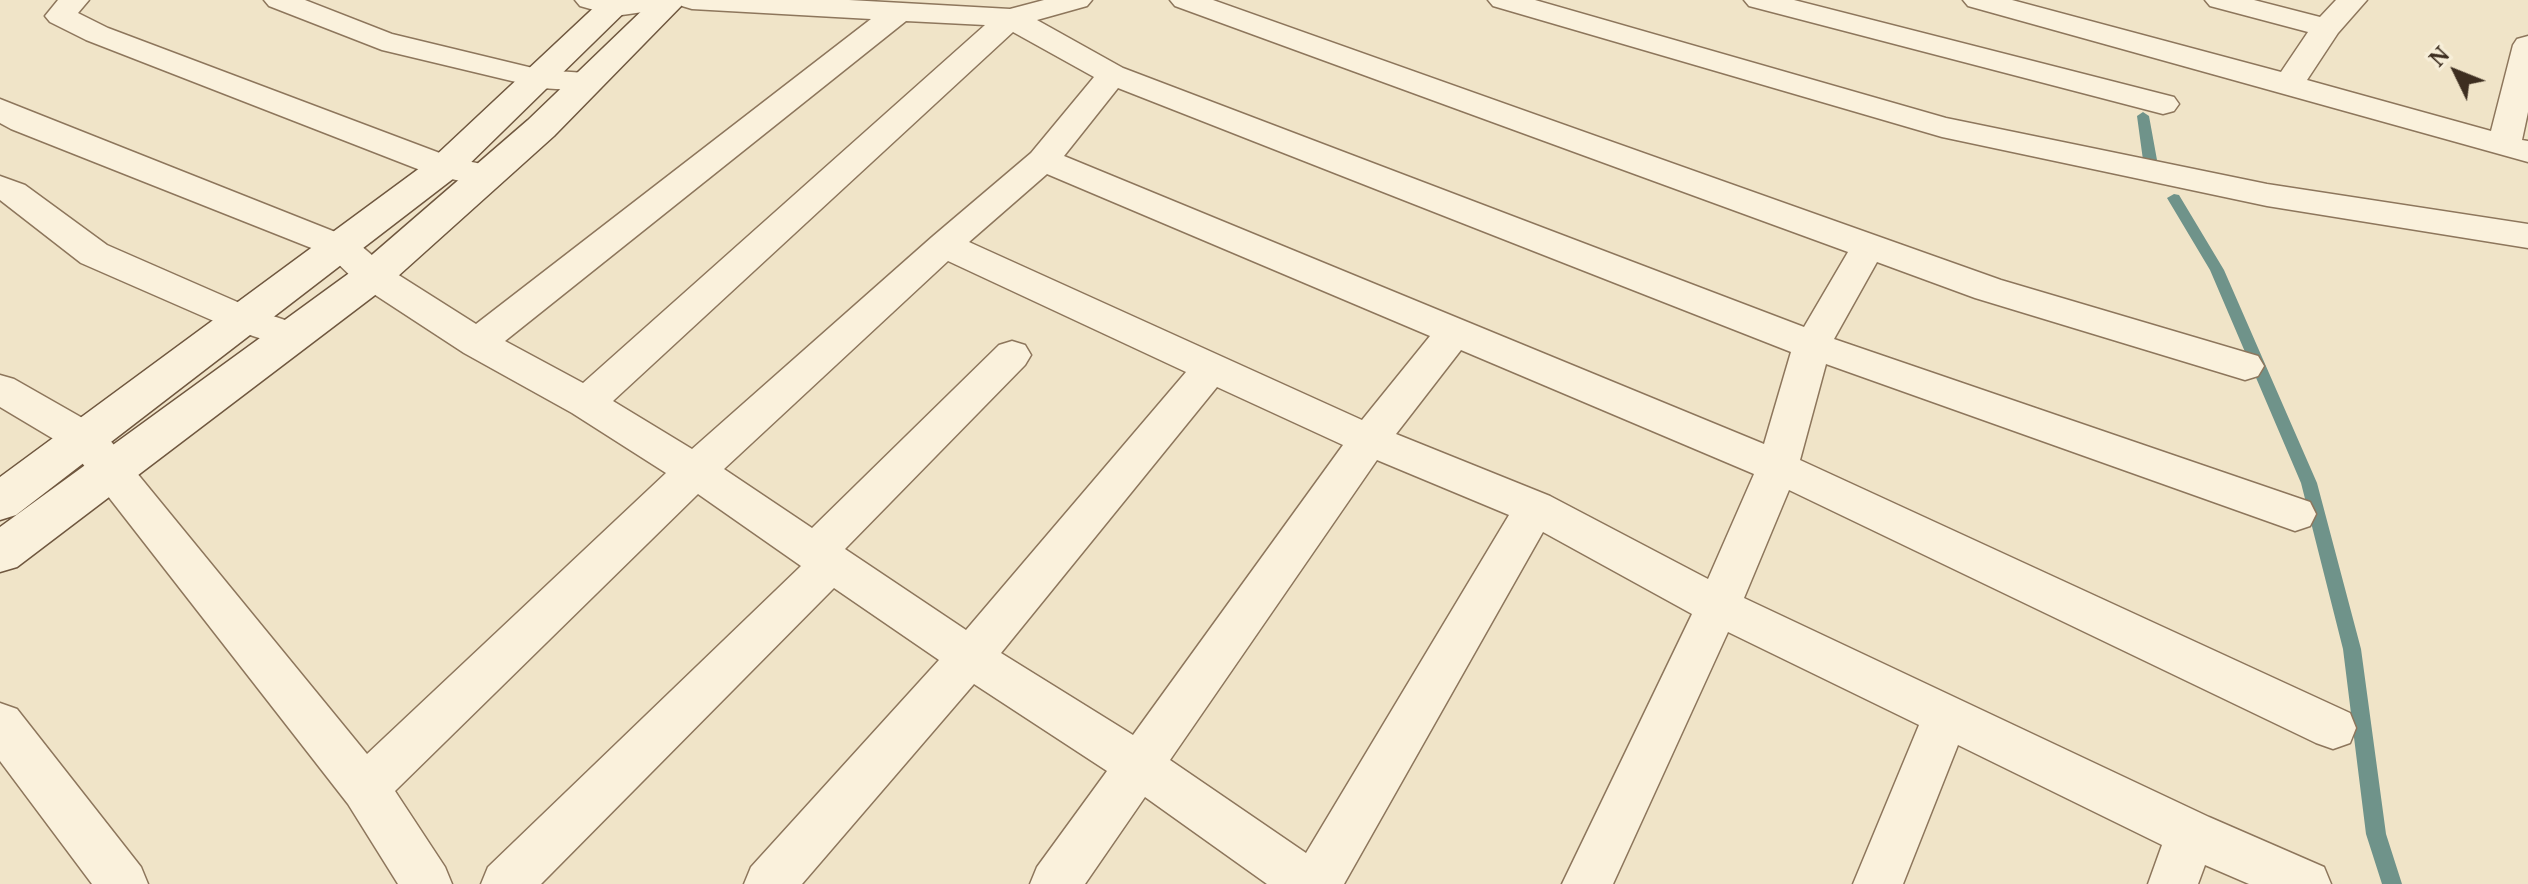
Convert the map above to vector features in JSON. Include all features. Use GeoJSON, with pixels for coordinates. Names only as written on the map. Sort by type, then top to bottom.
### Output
{"type":"FeatureCollection","features":[{"type":"Feature","properties":{"kind":"main road"},"geometry":{"type":"LineString","coordinates":[[0,502],[99,453],[290,335],[373,276],[488,176],[671,0]]}},
{"type":"Feature","properties":{"kind":"main road"},"geometry":{"type":"LineString","coordinates":[[0,553],[99,453],[245,320],[445,167],[541,79],[609,2]]}},
{"type":"Feature","properties":{"kind":"street"},"geometry":{"type":"LineString","coordinates":[[74,0],[60,16],[97,34],[445,167],[488,176]]}},
{"type":"Feature","properties":{"kind":"street"},"geometry":{"type":"LineString","coordinates":[[279,0],[382,41],[541,79],[586,82]]}},
{"type":"Feature","properties":{"kind":"street"},"geometry":{"type":"LineString","coordinates":[[609,2],[664,0]]}},
{"type":"Feature","properties":{"kind":"street"},"geometry":{"type":"LineString","coordinates":[[692,0],[1011,18],[1077,0]]}},
{"type":"Feature","properties":{"kind":"street"},"geometry":{"type":"LineString","coordinates":[[1185,0],[1988,289],[2245,366]]}},
{"type":"Feature","properties":{"kind":"street"},"geometry":{"type":"LineString","coordinates":[[1503,0],[1942,127],[2267,195],[2528,236]]}},
{"type":"Feature","properties":{"kind":"street"},"geometry":{"type":"LineString","coordinates":[[1759,0],[2163,104]]}},
{"type":"Feature","properties":{"kind":"street"},"geometry":{"type":"LineString","coordinates":[[1978,0],[2516,148],[2528,45]]}},
{"type":"Feature","properties":{"kind":"street"},"geometry":{"type":"LineString","coordinates":[[2220,0],[2326,28]]}},
{"type":"Feature","properties":{"kind":"street"},"geometry":{"type":"LineString","coordinates":[[2289,84],[2326,28],[2352,0]]}},
{"type":"Feature","properties":{"kind":"street"},"geometry":{"type":"LineString","coordinates":[[477,343],[900,11]]}},
{"type":"Feature","properties":{"kind":"street"},"geometry":{"type":"LineString","coordinates":[[1011,18],[1112,75],[1812,345],[2295,514]]}},
{"type":"Feature","properties":{"kind":"street"},"geometry":{"type":"LineString","coordinates":[[586,403],[1011,18]]}},
{"type":"Feature","properties":{"kind":"street"},"geometry":{"type":"LineString","coordinates":[[365,788],[695,471],[944,245],[1043,160],[1112,75]]}},
{"type":"Feature","properties":{"kind":"street"},"geometry":{"type":"LineString","coordinates":[[0,109],[22,122],[341,247],[373,276],[477,343],[586,403],[695,471],[970,657],[1140,766],[1309,884]]}},
{"type":"Feature","properties":{"kind":"street"},"geometry":{"type":"LineString","coordinates":[[1043,160],[1778,467],[2333,728]]}},
{"type":"Feature","properties":{"kind":"street"},"geometry":{"type":"LineString","coordinates":[[0,187],[13,193],[94,254],[245,320],[290,335]]}},
{"type":"Feature","properties":{"kind":"street"},"geometry":{"type":"LineString","coordinates":[[944,245],[1369,440],[1535,508],[1718,606],[2191,834],[2306,884]]}},
{"type":"Feature","properties":{"kind":"street"},"geometry":{"type":"LineString","coordinates":[[1587,884],[1718,606],[1778,467],[1812,345],[1869,246]]}},
{"type":"Feature","properties":{"kind":"street"},"geometry":{"type":"LineString","coordinates":[[1055,884],[1369,440],[1454,332]]}},
{"type":"Feature","properties":{"kind":"street"},"geometry":{"type":"LineString","coordinates":[[506,884],[822,558],[1012,355]]}},
{"type":"Feature","properties":{"kind":"street"},"geometry":{"type":"LineString","coordinates":[[769,884],[970,657],[1212,367]]}},
{"type":"Feature","properties":{"kind":"street"},"geometry":{"type":"LineString","coordinates":[[0,389],[99,453],[365,788],[427,884]]}},
{"type":"Feature","properties":{"kind":"street"},"geometry":{"type":"LineString","coordinates":[[1316,884],[1535,508]]}},
{"type":"Feature","properties":{"kind":"street"},"geometry":{"type":"LineString","coordinates":[[1878,884],[1947,714]]}},
{"type":"Feature","properties":{"kind":"street"},"geometry":{"type":"LineString","coordinates":[[0,724],[123,884]]}},
{"type":"Feature","properties":{"kind":"street"},"geometry":{"type":"LineString","coordinates":[[2173,884],[2191,834]]}},
{"type":"Feature","properties":{"kind":"waterway"},"geometry":{"type":"LineString","coordinates":[[2143,116],[2150,160]]}},
{"type":"Feature","properties":{"kind":"waterway"},"geometry":{"type":"LineString","coordinates":[[2174,198],[2217,270],[2309,483],[2352,649],[2376,834],[2392,884]]}}]}
